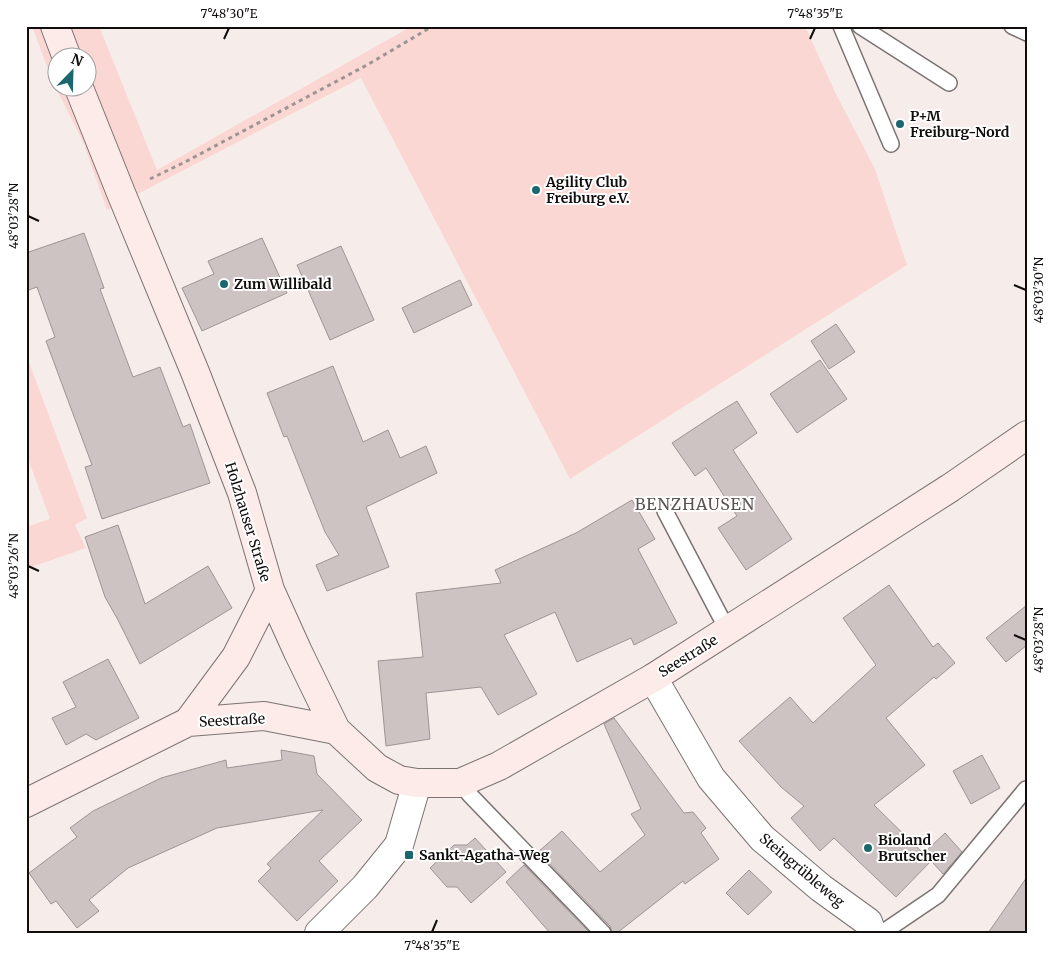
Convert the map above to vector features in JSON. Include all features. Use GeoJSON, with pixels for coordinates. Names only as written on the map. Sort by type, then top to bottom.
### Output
{"type":"FeatureCollection","features":[{"type":"Feature","properties":{"kind":"street"},"geometry":{"type":"LineString","coordinates":[[55,26],[63,48]]}},
{"type":"Feature","properties":{"kind":"street","name":"Holzhauser Straße"},"geometry":{"type":"LineString","coordinates":[[26,803],[188,722],[236,657],[270,590],[242,493],[195,372],[120,193],[83,98]]}},
{"type":"Feature","properties":{"kind":"street","name":"Seestraße"},"geometry":{"type":"LineString","coordinates":[[270,590],[336,730],[377,768],[399,780],[417,784],[460,783],[499,766],[653,678],[950,488],[1027,435]]}},
{"type":"Feature","properties":{"kind":"street","name":"Steingrübleweg"},"geometry":{"type":"LineString","coordinates":[[653,678],[711,778],[762,838],[821,888],[868,922],[872,933]]}},
{"type":"Feature","properties":{"kind":"street","name":"Seestraße"},"geometry":{"type":"LineString","coordinates":[[188,722],[264,716],[336,730]]}},
{"type":"Feature","properties":{"kind":"street"},"geometry":{"type":"LineString","coordinates":[[319,933],[365,887],[399,845],[417,784]]}},
{"type":"Feature","properties":{"kind":"lane"},"geometry":{"type":"LineString","coordinates":[[841,26],[891,144]]}},
{"type":"Feature","properties":{"kind":"lane"},"geometry":{"type":"LineString","coordinates":[[860,26],[950,84]]}},
{"type":"Feature","properties":{"kind":"lane"},"geometry":{"type":"LineString","coordinates":[[1012,26],[1027,33]]}},
{"type":"Feature","properties":{"kind":"lane"},"geometry":{"type":"LineString","coordinates":[[665,511],[728,631]]}},
{"type":"Feature","properties":{"kind":"lane"},"geometry":{"type":"LineString","coordinates":[[460,783],[604,933]]}},
{"type":"Feature","properties":{"kind":"lane"},"geometry":{"type":"LineString","coordinates":[[882,933],[938,895],[1026,789]]}},
{"type":"Feature","properties":{"kind":"path"},"geometry":{"type":"LineString","coordinates":[[120,193],[202,153],[367,65],[433,26]]}},
{"type":"Feature","properties":{"kind":"shaded area"},"geometry":{"type":"Polygon","coordinates":[[[32,26],[99,26],[157,170],[412,26],[805,26],[835,92],[875,169],[907,265],[570,479],[361,78],[107,210],[83,142],[61,98],[98,98],[98,48],[48,48],[48,69],[32,26]]]}},
{"type":"Feature","properties":{"kind":"shaded area"},"geometry":{"type":"Polygon","coordinates":[[[26,354],[87,518],[75,525],[86,548],[26,569],[26,527],[50,519],[26,453],[26,354]]]}},
{"type":"Feature","properties":{"kind":"building"},"geometry":{"type":"Polygon","coordinates":[[[84,233],[104,288],[100,289],[133,377],[160,367],[183,427],[190,424],[210,483],[102,519],[85,467],[92,465],[46,341],[55,337],[37,287],[26,291],[26,253],[84,233]]]}},
{"type":"Feature","properties":{"kind":"building","name":"Zum Willibald"},"geometry":{"type":"Polygon","coordinates":[[[262,238],[287,293],[202,331],[182,288],[214,274],[208,261],[262,238]]]}},
{"type":"Feature","properties":{"kind":"building"},"geometry":{"type":"Polygon","coordinates":[[[341,246],[374,320],[330,340],[297,265],[341,246]]]}},
{"type":"Feature","properties":{"kind":"building"},"geometry":{"type":"Polygon","coordinates":[[[460,280],[472,305],[414,333],[402,308],[460,280]]]}},
{"type":"Feature","properties":{"kind":"building"},"geometry":{"type":"Polygon","coordinates":[[[836,324],[855,352],[829,369],[811,341],[836,324]]]}},
{"type":"Feature","properties":{"kind":"building"},"geometry":{"type":"Polygon","coordinates":[[[820,360],[847,399],[797,433],[770,394],[820,360]]]}},
{"type":"Feature","properties":{"kind":"building"},"geometry":{"type":"Polygon","coordinates":[[[333,366],[363,442],[388,430],[400,458],[426,446],[437,473],[366,507],[389,567],[327,591],[316,565],[339,555],[325,532],[287,436],[284,437],[267,393],[333,366]]]}},
{"type":"Feature","properties":{"kind":"building"},"geometry":{"type":"Polygon","coordinates":[[[737,401],[757,433],[733,450],[792,539],[746,570],[718,528],[737,516],[706,468],[695,476],[672,443],[737,401]]]}},
{"type":"Feature","properties":{"kind":"building"},"geometry":{"type":"Polygon","coordinates":[[[632,500],[655,539],[638,549],[677,623],[634,645],[631,638],[577,662],[555,612],[504,635],[537,694],[498,715],[481,687],[426,693],[430,739],[386,746],[378,661],[423,657],[416,593],[501,583],[495,570],[576,533],[632,500]]]}},
{"type":"Feature","properties":{"kind":"building"},"geometry":{"type":"Polygon","coordinates":[[[118,525],[145,604],[208,566],[232,608],[140,664],[105,597],[85,537],[118,525]]]}},
{"type":"Feature","properties":{"kind":"building"},"geometry":{"type":"Polygon","coordinates":[[[889,585],[933,647],[938,643],[955,663],[936,679],[934,677],[886,718],[925,765],[874,805],[931,861],[896,897],[834,838],[820,851],[791,818],[804,806],[781,787],[739,741],[790,697],[813,723],[876,665],[843,618],[889,585]]]}},
{"type":"Feature","properties":{"kind":"building"},"geometry":{"type":"Polygon","coordinates":[[[1027,605],[1027,645],[1006,662],[986,638],[1027,605]]]}},
{"type":"Feature","properties":{"kind":"building"},"geometry":{"type":"Polygon","coordinates":[[[108,659],[139,718],[96,740],[86,734],[66,745],[52,718],[76,707],[63,682],[108,659]]]}},
{"type":"Feature","properties":{"kind":"building"},"geometry":{"type":"Polygon","coordinates":[[[614,718],[684,813],[693,812],[706,828],[701,833],[719,859],[685,884],[683,881],[617,933],[612,933],[610,926],[538,852],[562,831],[600,872],[645,835],[631,814],[641,809],[604,724],[614,718]]]}},
{"type":"Feature","properties":{"kind":"building"},"geometry":{"type":"Polygon","coordinates":[[[281,750],[314,756],[317,774],[362,820],[319,861],[338,881],[297,921],[258,881],[271,868],[267,864],[323,810],[217,828],[128,868],[89,900],[99,911],[77,928],[56,901],[51,904],[29,873],[77,837],[70,828],[93,811],[161,778],[226,760],[227,768],[282,760],[281,750]]]}},
{"type":"Feature","properties":{"kind":"building"},"geometry":{"type":"Polygon","coordinates":[[[982,755],[1000,788],[971,804],[953,771],[982,755]]]}},
{"type":"Feature","properties":{"kind":"building"},"geometry":{"type":"Polygon","coordinates":[[[945,833],[962,852],[943,874],[924,853],[945,833]]]}},
{"type":"Feature","properties":{"kind":"building"},"geometry":{"type":"Polygon","coordinates":[[[475,838],[506,872],[471,903],[457,887],[447,887],[430,868],[454,845],[467,845],[475,838]]]}},
{"type":"Feature","properties":{"kind":"building"},"geometry":{"type":"Polygon","coordinates":[[[524,865],[590,933],[550,933],[506,882],[524,865]]]}},
{"type":"Feature","properties":{"kind":"building"},"geometry":{"type":"Polygon","coordinates":[[[749,870],[772,892],[748,915],[726,893],[749,870]]]}},
{"type":"Feature","properties":{"kind":"building"},"geometry":{"type":"Polygon","coordinates":[[[1027,877],[1027,933],[988,933],[1027,877]]]}},
{"type":"Feature","properties":{"kind":"place","name":"P+M Freiburg-Nord"},"geometry":{"type":"Point","coordinates":[900,124]}},
{"type":"Feature","properties":{"kind":"place","name":"Agility Club Freiburg e.V."},"geometry":{"type":"Point","coordinates":[536,190]}},
{"type":"Feature","properties":{"kind":"place","name":"Zum Willibald"},"geometry":{"type":"Point","coordinates":[224,284]}},
{"type":"Feature","properties":{"kind":"place","name":"Bioland Brutscher"},"geometry":{"type":"Point","coordinates":[868,848]}},
{"type":"Feature","properties":{"kind":"place","name":"Sankt-Agatha-Weg"},"geometry":{"type":"Point","coordinates":[409,855]}},
{"type":"Feature","properties":{"kind":"district","name":"BENZHAUSEN"},"geometry":{"type":"Point","coordinates":[695,504]}}]}
